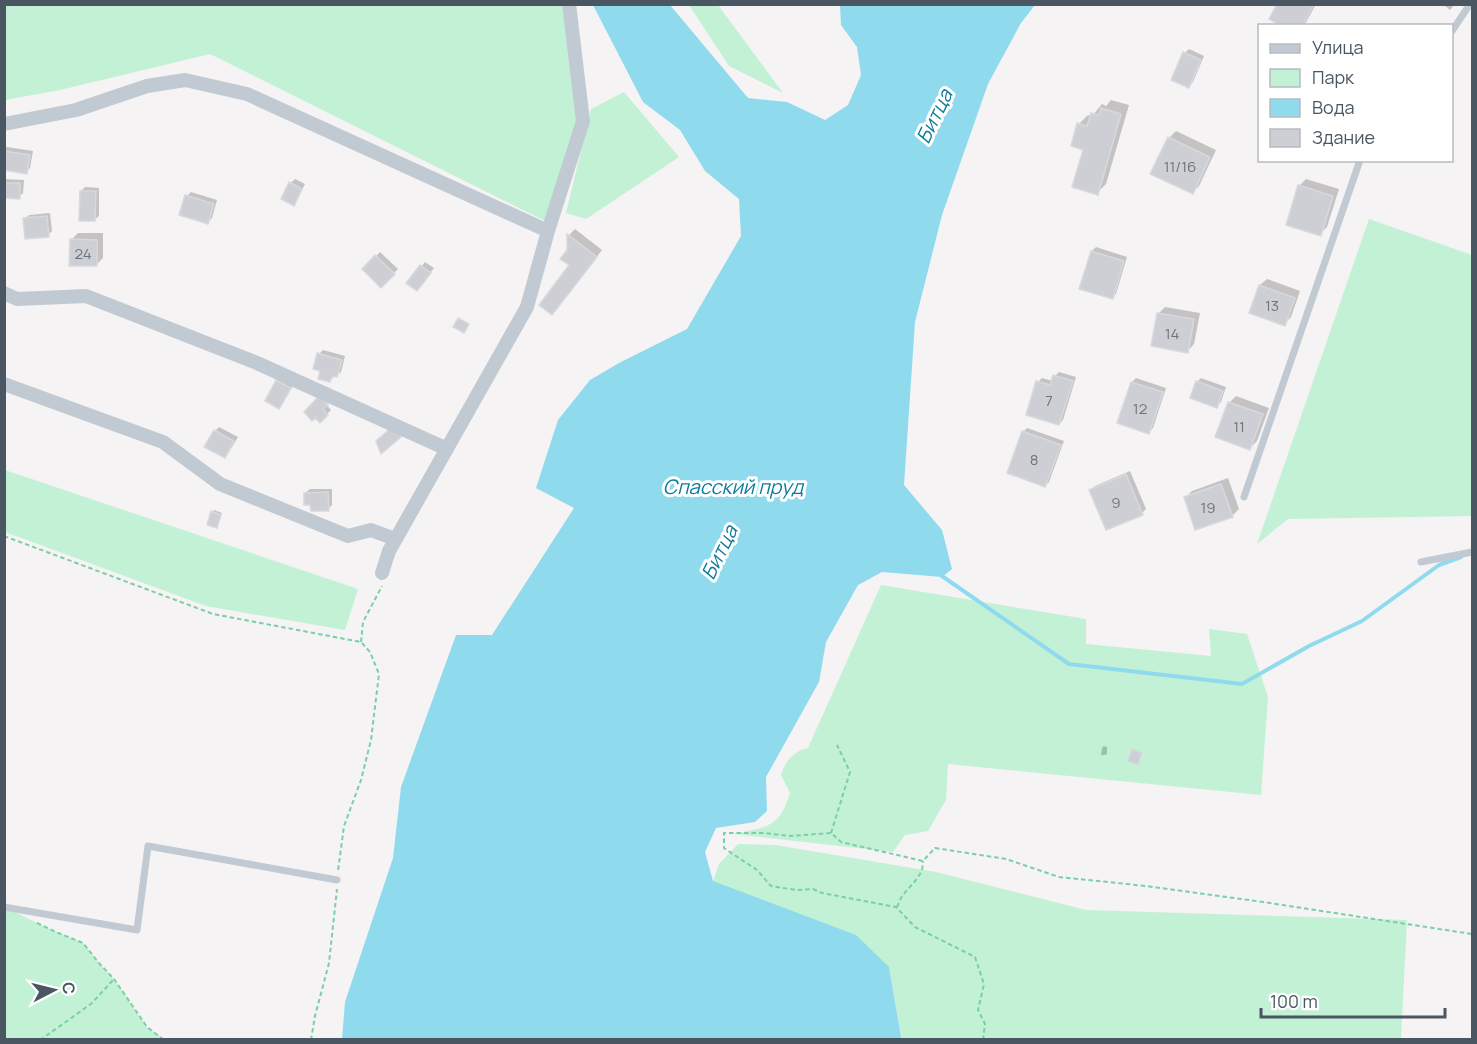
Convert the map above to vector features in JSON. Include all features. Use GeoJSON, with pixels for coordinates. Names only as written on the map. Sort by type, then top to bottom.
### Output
{"type":"FeatureCollection","features":[{"type":"Feature","properties":{"kind":"street"},"geometry":{"type":"LineString","coordinates":[[383,577],[388,551],[527,307],[548,231],[583,121],[569,4]]}},
{"type":"Feature","properties":{"kind":"street"},"geometry":{"type":"LineString","coordinates":[[4,124],[76,110],[147,86],[185,80],[247,94],[548,231]]}},
{"type":"Feature","properties":{"kind":"street"},"geometry":{"type":"LineString","coordinates":[[4,293],[17,299],[86,296],[257,363],[447,449]]}},
{"type":"Feature","properties":{"kind":"street"},"geometry":{"type":"LineString","coordinates":[[4,384],[163,442],[220,484],[348,536],[371,530],[395,539]]}},
{"type":"Feature","properties":{"kind":"lane"},"geometry":{"type":"LineString","coordinates":[[1453,30],[1470,4]]}},
{"type":"Feature","properties":{"kind":"lane"},"geometry":{"type":"LineString","coordinates":[[1244,497],[1359,162]]}},
{"type":"Feature","properties":{"kind":"lane"},"geometry":{"type":"LineString","coordinates":[[1421,562],[1473,552]]}},
{"type":"Feature","properties":{"kind":"lane"},"geometry":{"type":"LineString","coordinates":[[4,906],[137,930],[148,846],[338,880]]}},
{"type":"Feature","properties":{"kind":"path"},"geometry":{"type":"LineString","coordinates":[[4,536],[213,614],[362,642],[370,652],[379,674],[371,740],[362,780],[344,826],[328,963],[311,1040]]}},
{"type":"Feature","properties":{"kind":"path"},"geometry":{"type":"LineString","coordinates":[[362,642],[363,622],[383,577]]}},
{"type":"Feature","properties":{"kind":"path"},"geometry":{"type":"LineString","coordinates":[[831,833],[850,772],[837,745]]}},
{"type":"Feature","properties":{"kind":"path"},"geometry":{"type":"LineString","coordinates":[[923,861],[841,842],[831,833],[790,836],[764,833],[724,833],[724,848],[758,870],[771,886],[796,890],[813,889],[896,908],[915,927],[975,957],[984,984],[978,1010],[985,1024],[983,1040]]}},
{"type":"Feature","properties":{"kind":"path"},"geometry":{"type":"LineString","coordinates":[[896,908],[902,896],[922,871],[923,861],[935,848],[1006,859],[1059,877],[1263,902],[1473,934]]}},
{"type":"Feature","properties":{"kind":"path"},"geometry":{"type":"LineString","coordinates":[[35,922],[83,943],[114,979],[147,1027],[164,1040]]}},
{"type":"Feature","properties":{"kind":"path"},"geometry":{"type":"LineString","coordinates":[[40,1040],[92,1003],[114,979]]}},
{"type":"Feature","properties":{"kind":"green space"},"geometry":{"type":"Polygon","coordinates":[[[563,4],[580,127],[555,226],[210,54],[60,90],[5,100],[5,5],[563,4]]]}},
{"type":"Feature","properties":{"kind":"green space"},"geometry":{"type":"Polygon","coordinates":[[[689,5],[718,5],[783,93],[729,66],[689,5]]]}},
{"type":"Feature","properties":{"kind":"green space"},"geometry":{"type":"Polygon","coordinates":[[[624,92],[679,157],[586,219],[566,213],[591,109],[624,92]]]}},
{"type":"Feature","properties":{"kind":"green space"},"geometry":{"type":"Polygon","coordinates":[[[1369,219],[1472,255],[1472,516],[1288,519],[1257,544],[1369,219]]]}},
{"type":"Feature","properties":{"kind":"green space"},"geometry":{"type":"Polygon","coordinates":[[[5,470],[358,589],[345,630],[206,606],[5,532],[5,470]]]}},
{"type":"Feature","properties":{"kind":"green space"},"geometry":{"type":"Polygon","coordinates":[[[881,585],[1086,619],[1086,644],[1211,656],[1209,629],[1247,634],[1268,697],[1261,795],[948,764],[946,800],[928,831],[905,835],[893,852],[733,834],[763,827],[776,820],[781,814],[790,793],[781,775],[783,770],[794,754],[808,748],[881,585]]]}},
{"type":"Feature","properties":{"kind":"green space"},"geometry":{"type":"Polygon","coordinates":[[[738,844],[775,845],[936,872],[1086,910],[1407,920],[1401,1039],[901,1039],[889,968],[713,881],[719,864],[738,844]]]}},
{"type":"Feature","properties":{"kind":"green space"},"geometry":{"type":"Polygon","coordinates":[[[4,907],[83,943],[114,979],[147,1027],[164,1039],[5,1039],[4,907]]]}},
{"type":"Feature","properties":{"kind":"water","name":"Спасский пруд"},"geometry":{"type":"Polygon","coordinates":[[[593,5],[670,5],[748,98],[787,102],[825,120],[848,105],[861,75],[857,47],[841,25],[840,5],[1035,5],[1021,23],[988,84],[942,215],[915,322],[904,485],[942,530],[952,569],[942,577],[882,572],[858,585],[826,642],[819,682],[766,777],[767,811],[755,822],[716,828],[705,852],[713,881],[856,935],[889,967],[901,1039],[342,1039],[345,1002],[393,858],[401,787],[456,635],[492,635],[574,508],[536,488],[558,420],[590,380],[687,329],[741,236],[739,199],[705,171],[680,130],[643,102],[593,5]]]}},
{"type":"Feature","properties":{"kind":"building"},"geometry":{"type":"Polygon","coordinates":[[[1277,4],[1314,4],[1303,24],[1278,24],[1269,19],[1277,4]]]}},
{"type":"Feature","properties":{"kind":"building"},"geometry":{"type":"Polygon","coordinates":[[[1183,52],[1201,60],[1189,88],[1171,80],[1183,52]]]}},
{"type":"Feature","properties":{"kind":"building"},"geometry":{"type":"Polygon","coordinates":[[[1101,108],[1121,114],[1098,195],[1072,187],[1083,150],[1071,146],[1077,123],[1087,126],[1091,113],[1099,115],[1101,108]]]}},
{"type":"Feature","properties":{"kind":"building"},"geometry":{"type":"Polygon","coordinates":[[[1168,137],[1210,157],[1193,194],[1150,174],[1168,137]]]}},
{"type":"Feature","properties":{"kind":"building"},"geometry":{"type":"Polygon","coordinates":[[[4,151],[30,155],[27,174],[4,170],[4,151]]]}},
{"type":"Feature","properties":{"kind":"building"},"geometry":{"type":"Polygon","coordinates":[[[289,182],[302,189],[294,206],[281,199],[289,182]]]}},
{"type":"Feature","properties":{"kind":"building"},"geometry":{"type":"Polygon","coordinates":[[[4,183],[20,183],[20,199],[4,198],[4,183]]]}},
{"type":"Feature","properties":{"kind":"building"},"geometry":{"type":"Polygon","coordinates":[[[1298,185],[1333,196],[1321,236],[1286,225],[1298,185]]]}},
{"type":"Feature","properties":{"kind":"building"},"geometry":{"type":"Polygon","coordinates":[[[80,191],[96,191],[95,221],[79,221],[80,191]]]}},
{"type":"Feature","properties":{"kind":"building"},"geometry":{"type":"Polygon","coordinates":[[[185,195],[214,204],[208,224],[179,215],[185,195]]]}},
{"type":"Feature","properties":{"kind":"building"},"geometry":{"type":"Polygon","coordinates":[[[47,216],[49,237],[25,239],[23,218],[47,216]]]}},
{"type":"Feature","properties":{"kind":"building"},"geometry":{"type":"Polygon","coordinates":[[[567,234],[597,257],[552,315],[539,305],[569,265],[560,259],[567,250],[567,234]]]}},
{"type":"Feature","properties":{"kind":"building"},"geometry":{"type":"Polygon","coordinates":[[[70,239],[97,240],[97,266],[69,266],[70,239]]]}},
{"type":"Feature","properties":{"kind":"building"},"geometry":{"type":"Polygon","coordinates":[[[1091,251],[1124,261],[1113,299],[1079,289],[1091,251]]]}},
{"type":"Feature","properties":{"kind":"building"},"geometry":{"type":"Polygon","coordinates":[[[375,255],[395,274],[381,288],[362,269],[375,255]]]}},
{"type":"Feature","properties":{"kind":"building"},"geometry":{"type":"Polygon","coordinates":[[[420,265],[431,273],[417,291],[406,283],[420,265]]]}},
{"type":"Feature","properties":{"kind":"building"},"geometry":{"type":"Polygon","coordinates":[[[1259,285],[1295,298],[1285,326],[1249,313],[1259,285]]]}},
{"type":"Feature","properties":{"kind":"building"},"geometry":{"type":"Polygon","coordinates":[[[1157,313],[1194,319],[1188,353],[1151,346],[1157,313]]]}},
{"type":"Feature","properties":{"kind":"building"},"geometry":{"type":"Polygon","coordinates":[[[458,318],[469,324],[464,333],[453,327],[458,318]]]}},
{"type":"Feature","properties":{"kind":"building"},"geometry":{"type":"Polygon","coordinates":[[[317,353],[342,360],[337,377],[332,376],[330,382],[318,379],[320,371],[313,369],[317,353]]]}},
{"type":"Feature","properties":{"kind":"building"},"geometry":{"type":"Polygon","coordinates":[[[1053,375],[1073,381],[1059,425],[1026,415],[1036,381],[1050,385],[1053,375]]]}},
{"type":"Feature","properties":{"kind":"building"},"geometry":{"type":"Polygon","coordinates":[[[276,380],[291,388],[279,409],[265,401],[276,380]]]}},
{"type":"Feature","properties":{"kind":"building"},"geometry":{"type":"Polygon","coordinates":[[[1196,381],[1223,391],[1217,408],[1190,398],[1196,381]]]}},
{"type":"Feature","properties":{"kind":"building"},"geometry":{"type":"Polygon","coordinates":[[[1131,382],[1163,392],[1149,434],[1117,423],[1131,382]]]}},
{"type":"Feature","properties":{"kind":"building"},"geometry":{"type":"Polygon","coordinates":[[[319,396],[328,405],[323,409],[328,415],[320,423],[315,418],[312,421],[304,412],[319,396]]]}},
{"type":"Feature","properties":{"kind":"building"},"geometry":{"type":"Polygon","coordinates":[[[1228,402],[1263,414],[1250,450],[1215,437],[1228,402]]]}},
{"type":"Feature","properties":{"kind":"building"},"geometry":{"type":"Polygon","coordinates":[[[392,427],[401,437],[381,454],[376,441],[392,427]]]}},
{"type":"Feature","properties":{"kind":"building"},"geometry":{"type":"Polygon","coordinates":[[[214,430],[234,441],[225,458],[204,447],[214,430]]]}},
{"type":"Feature","properties":{"kind":"building"},"geometry":{"type":"Polygon","coordinates":[[[1022,431],[1061,445],[1045,487],[1007,473],[1022,431]]]}},
{"type":"Feature","properties":{"kind":"building"},"geometry":{"type":"Polygon","coordinates":[[[1126,474],[1143,515],[1106,530],[1089,490],[1126,474]]]}},
{"type":"Feature","properties":{"kind":"building"},"geometry":{"type":"Polygon","coordinates":[[[1221,484],[1233,517],[1195,530],[1184,497],[1221,484]]]}},
{"type":"Feature","properties":{"kind":"building"},"geometry":{"type":"Polygon","coordinates":[[[328,492],[329,511],[311,511],[310,505],[304,505],[304,493],[328,492]]]}},
{"type":"Feature","properties":{"kind":"building"},"geometry":{"type":"Polygon","coordinates":[[[211,511],[221,515],[217,528],[207,525],[211,511]]]}},
{"type":"Feature","properties":{"kind":"building"},"geometry":{"type":"Polygon","coordinates":[[[1132,749],[1142,753],[1138,765],[1128,761],[1132,749]]]}},
{"type":"Feature","properties":{"kind":"waterway"},"geometry":{"type":"LineString","coordinates":[[939,574],[1069,664],[1242,684],[1309,646],[1362,621],[1439,565],[1461,557]]}},
{"type":"Feature","properties":{"kind":"water label","name":"Битца"},"geometry":{"type":"Point","coordinates":[934,116]}},
{"type":"Feature","properties":{"kind":"water label","name":"Битца"},"geometry":{"type":"Point","coordinates":[719,552]}}]}
